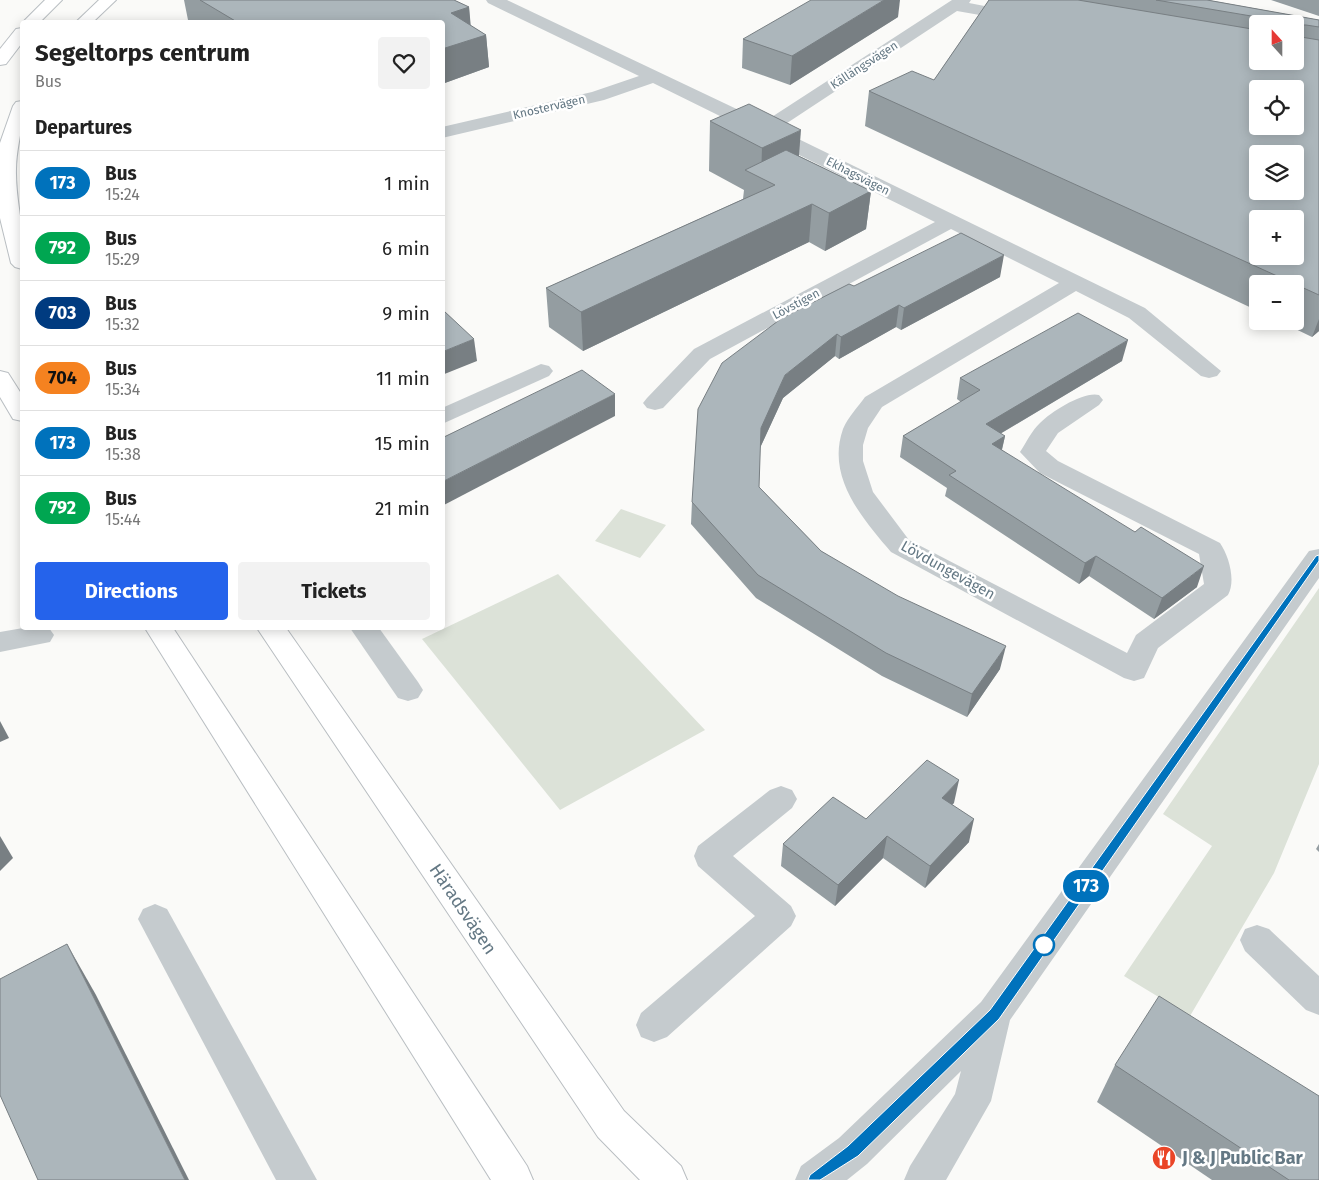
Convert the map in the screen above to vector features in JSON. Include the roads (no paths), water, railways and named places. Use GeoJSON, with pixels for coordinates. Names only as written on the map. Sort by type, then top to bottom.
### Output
{"type":"FeatureCollection","features":[{"type":"Feature","properties":{"kind":"main road"},"geometry":{"type":"LineString","coordinates":[[34,20],[54,0]]}},
{"type":"Feature","properties":{"kind":"main road"},"geometry":{"type":"LineString","coordinates":[[86,20],[108,0]]}},
{"type":"Feature","properties":{"kind":"main road"},"geometry":{"type":"LineString","coordinates":[[0,60],[20,35]]}},
{"type":"Feature","properties":{"kind":"main road"},"geometry":{"type":"LineString","coordinates":[[20,110],[13,126],[6,168],[14,243],[20,258]]}},
{"type":"Feature","properties":{"kind":"main road"},"geometry":{"type":"LineString","coordinates":[[0,378],[20,411]]}},
{"type":"Feature","properties":{"kind":"main road"},"geometry":{"type":"LineString","coordinates":[[160,630],[513,1180]]}},
{"type":"Feature","properties":{"kind":"main road","name":"Häradsvägen"},"geometry":{"type":"LineString","coordinates":[[272,630],[611,1124],[667,1180]]}},
{"type":"Feature","properties":{"kind":"street","name":"Ekhagsvägen"},"geometry":{"type":"LineString","coordinates":[[494,0],[765,130],[1137,313],[1209,371]]}},
{"type":"Feature","properties":{"kind":"street"},"geometry":{"type":"LineString","coordinates":[[959,3],[1033,20]]}},
{"type":"Feature","properties":{"kind":"street","name":"Källängsvägen"},"geometry":{"type":"LineString","coordinates":[[765,130],[959,3]]}},
{"type":"Feature","properties":{"kind":"street","name":"Knostervägen"},"geometry":{"type":"LineString","coordinates":[[445,131],[598,96],[654,77]]}},
{"type":"Feature","properties":{"kind":"street","name":"Lövstigen"},"geometry":{"type":"LineString","coordinates":[[655,403],[702,354],[950,222]]}},
{"type":"Feature","properties":{"kind":"street","name":"Lövdungevägen"},"geometry":{"type":"LineString","coordinates":[[1074,283],[873,402],[856,428],[851,454],[854,475],[863,500],[873,515],[900,546],[1134,670],[1146,642],[1218,588],[1217,572],[1211,549],[1050,467],[1032,452],[1049,428],[1091,400]]}},
{"type":"Feature","properties":{"kind":"street"},"geometry":{"type":"LineString","coordinates":[[445,416],[541,371]]}},
{"type":"Feature","properties":{"kind":"street"},"geometry":{"type":"LineString","coordinates":[[815,1180],[853,1151],[994,1014],[1319,558]]}},
{"type":"Feature","properties":{"kind":"street"},"geometry":{"type":"LineString","coordinates":[[365,630],[408,690]]}},
{"type":"Feature","properties":{"kind":"street"},"geometry":{"type":"LineString","coordinates":[[0,642],[40,635]]}},
{"type":"Feature","properties":{"kind":"street"},"geometry":{"type":"LineString","coordinates":[[654,1025],[779,916],[710,856],[781,798]]}},
{"type":"Feature","properties":{"kind":"street"},"geometry":{"type":"LineString","coordinates":[[155,919],[297,1180]]}},
{"type":"Feature","properties":{"kind":"street"},"geometry":{"type":"LineString","coordinates":[[1257,940],[1319,999]]}},
{"type":"Feature","properties":{"kind":"street"},"geometry":{"type":"LineString","coordinates":[[924,1180],[972,1101],[994,1014]]}},
{"type":"Feature","properties":{"kind":"place","name":"J & J Public Bar"},"geometry":{"type":"Point","coordinates":[1164,1158]}}]}
